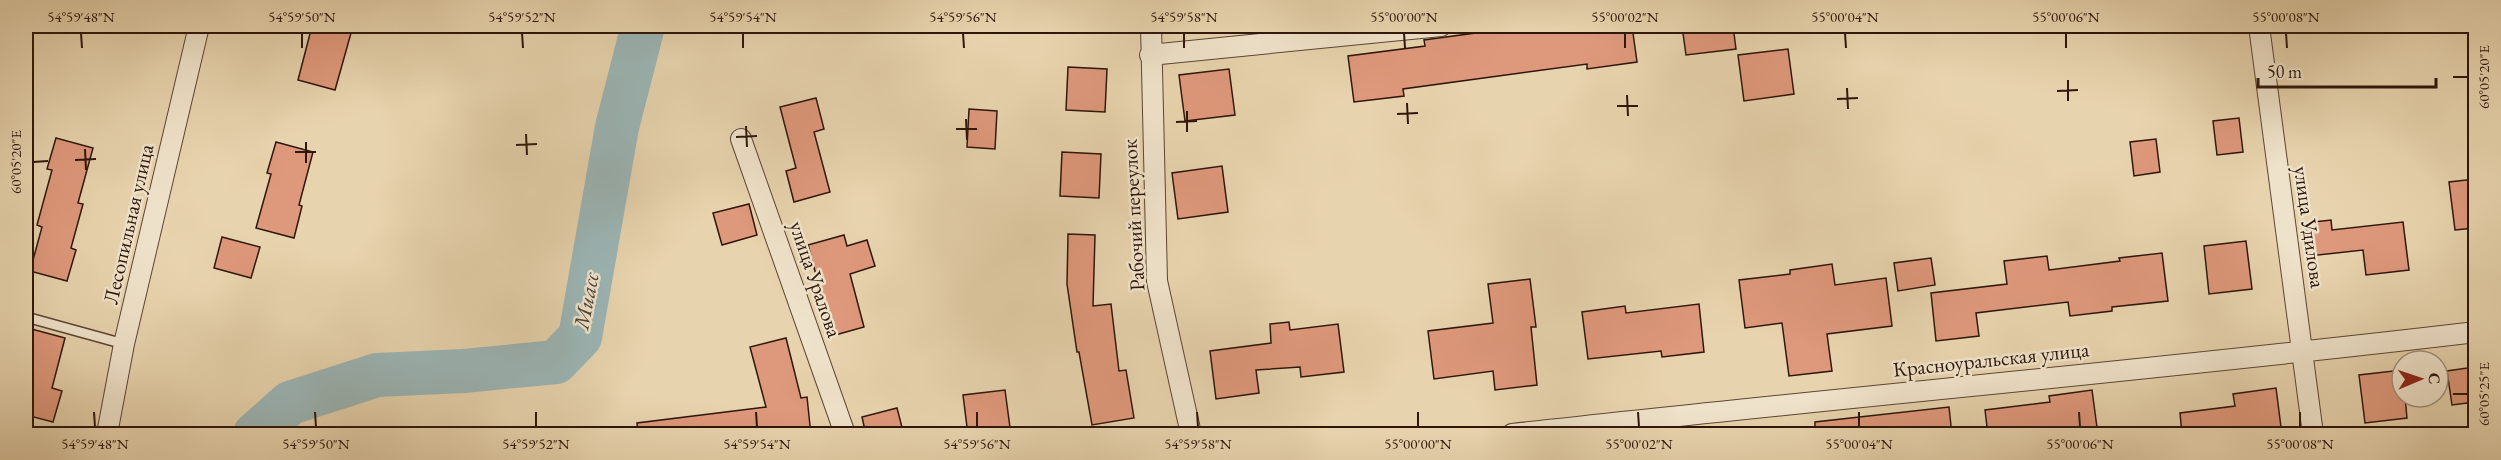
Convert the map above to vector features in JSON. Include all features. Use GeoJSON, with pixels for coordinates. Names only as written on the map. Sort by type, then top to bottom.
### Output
{"type":"FeatureCollection","features":[{"type":"Feature","properties":{"kind":"street","name":"Лесопильная улица"},"geometry":{"type":"LineString","coordinates":[[107,435],[124,344],[200,26]]}},
{"type":"Feature","properties":{"kind":"street","name":"Рабочий переулок"},"geometry":{"type":"LineString","coordinates":[[1151,26],[1157,281],[1191,435]]}},
{"type":"Feature","properties":{"kind":"street"},"geometry":{"type":"LineString","coordinates":[[1150,55],[1441,26]]}},
{"type":"Feature","properties":{"kind":"street","name":"улица Удилова"},"geometry":{"type":"LineString","coordinates":[[2259,26],[2313,435]]}},
{"type":"Feature","properties":{"kind":"street","name":"улица Уралова"},"geometry":{"type":"LineString","coordinates":[[741,139],[845,435]]}},
{"type":"Feature","properties":{"kind":"street","name":"Красноуральская улица"},"geometry":{"type":"LineString","coordinates":[[1512,435],[2475,332]]}},
{"type":"Feature","properties":{"kind":"lane"},"geometry":{"type":"LineString","coordinates":[[26,317],[124,344]]}},
{"type":"Feature","properties":{"kind":"building"},"geometry":{"type":"Polygon","coordinates":[[[312,26],[353,26],[335,90],[298,80],[312,26]]]}},
{"type":"Feature","properties":{"kind":"building"},"geometry":{"type":"Polygon","coordinates":[[[1528,26],[1632,26],[1637,62],[1587,69],[1587,64],[1403,89],[1404,96],[1354,102],[1348,56],[1425,46],[1424,40],[1528,26]]]}},
{"type":"Feature","properties":{"kind":"building"},"geometry":{"type":"Polygon","coordinates":[[[1682,26],[1733,26],[1736,49],[1686,55],[1682,26]]]}},
{"type":"Feature","properties":{"kind":"building"},"geometry":{"type":"Polygon","coordinates":[[[1788,49],[1794,94],[1744,101],[1738,55],[1788,49]]]}},
{"type":"Feature","properties":{"kind":"building"},"geometry":{"type":"Polygon","coordinates":[[[1068,67],[1107,69],[1105,112],[1066,110],[1068,67]]]}},
{"type":"Feature","properties":{"kind":"building"},"geometry":{"type":"Polygon","coordinates":[[[1229,69],[1235,115],[1185,121],[1179,75],[1229,69]]]}},
{"type":"Feature","properties":{"kind":"building"},"geometry":{"type":"Polygon","coordinates":[[[816,98],[824,129],[814,132],[830,192],[794,202],[786,171],[796,168],[780,107],[816,98]]]}},
{"type":"Feature","properties":{"kind":"building"},"geometry":{"type":"Polygon","coordinates":[[[969,109],[997,111],[995,149],[967,147],[969,109]]]}},
{"type":"Feature","properties":{"kind":"building"},"geometry":{"type":"Polygon","coordinates":[[[2239,118],[2243,152],[2217,155],[2213,121],[2239,118]]]}},
{"type":"Feature","properties":{"kind":"building"},"geometry":{"type":"Polygon","coordinates":[[[56,138],[93,148],[78,203],[83,204],[71,248],[76,250],[67,281],[30,271],[42,227],[37,225],[52,170],[47,169],[56,138]]]}},
{"type":"Feature","properties":{"kind":"building"},"geometry":{"type":"Polygon","coordinates":[[[2156,139],[2160,172],[2134,176],[2130,142],[2156,139]]]}},
{"type":"Feature","properties":{"kind":"building"},"geometry":{"type":"Polygon","coordinates":[[[276,142],[313,152],[299,205],[302,206],[294,238],[256,228],[271,174],[267,173],[276,142]]]}},
{"type":"Feature","properties":{"kind":"building"},"geometry":{"type":"Polygon","coordinates":[[[1062,152],[1101,154],[1099,198],[1060,196],[1062,152]]]}},
{"type":"Feature","properties":{"kind":"building"},"geometry":{"type":"Polygon","coordinates":[[[1222,166],[1228,212],[1178,219],[1172,173],[1222,166]]]}},
{"type":"Feature","properties":{"kind":"building"},"geometry":{"type":"Polygon","coordinates":[[[2475,179],[2475,228],[2455,230],[2449,182],[2475,179]]]}},
{"type":"Feature","properties":{"kind":"building"},"geometry":{"type":"Polygon","coordinates":[[[749,204],[757,235],[722,245],[713,213],[749,204]]]}},
{"type":"Feature","properties":{"kind":"building"},"geometry":{"type":"Polygon","coordinates":[[[2331,220],[2332,230],[2403,222],[2409,270],[2366,275],[2363,250],[2309,256],[2305,223],[2331,220]]]}},
{"type":"Feature","properties":{"kind":"building"},"geometry":{"type":"Polygon","coordinates":[[[1068,234],[1095,235],[1093,306],[1111,304],[1119,371],[1126,370],[1134,418],[1092,425],[1079,352],[1077,352],[1067,284],[1068,234]]]}},
{"type":"Feature","properties":{"kind":"building"},"geometry":{"type":"Polygon","coordinates":[[[844,235],[847,246],[867,240],[875,266],[850,274],[864,327],[828,337],[820,306],[824,305],[808,245],[844,235]]]}},
{"type":"Feature","properties":{"kind":"building"},"geometry":{"type":"Polygon","coordinates":[[[222,237],[260,247],[251,278],[214,268],[222,237]]]}},
{"type":"Feature","properties":{"kind":"building"},"geometry":{"type":"Polygon","coordinates":[[[2246,241],[2252,289],[2209,294],[2204,246],[2246,241]]]}},
{"type":"Feature","properties":{"kind":"building"},"geometry":{"type":"Polygon","coordinates":[[[2162,253],[2168,301],[2112,307],[2112,311],[2070,316],[2068,302],[1976,313],[1979,336],[1936,341],[1931,293],[2007,284],[2004,261],[2047,256],[2049,270],[2162,253]]]}},
{"type":"Feature","properties":{"kind":"building"},"geometry":{"type":"Polygon","coordinates":[[[1931,258],[1935,285],[1898,291],[1894,263],[1931,258]]]}},
{"type":"Feature","properties":{"kind":"building"},"geometry":{"type":"Polygon","coordinates":[[[1832,264],[1835,285],[1886,278],[1892,326],[1827,334],[1832,371],[1789,376],[1782,323],[1745,328],[1739,280],[1790,274],[1790,270],[1832,264]]]}},
{"type":"Feature","properties":{"kind":"building"},"geometry":{"type":"Polygon","coordinates":[[[1530,279],[1536,327],[1531,327],[1537,385],[1495,390],[1493,371],[1434,379],[1428,331],[1493,323],[1488,284],[1530,279]]]}},
{"type":"Feature","properties":{"kind":"building"},"geometry":{"type":"Polygon","coordinates":[[[1699,304],[1704,352],[1662,357],[1661,351],[1588,359],[1582,312],[1625,306],[1626,313],[1699,304]]]}},
{"type":"Feature","properties":{"kind":"building"},"geometry":{"type":"Polygon","coordinates":[[[1289,322],[1290,330],[1338,324],[1344,372],[1301,377],[1300,367],[1256,370],[1259,393],[1216,399],[1210,351],[1271,343],[1270,324],[1289,322]]]}},
{"type":"Feature","properties":{"kind":"building"},"geometry":{"type":"Polygon","coordinates":[[[28,328],[65,338],[52,388],[62,391],[53,422],[26,415],[28,328]]]}},
{"type":"Feature","properties":{"kind":"building"},"geometry":{"type":"Polygon","coordinates":[[[786,338],[801,398],[807,397],[811,435],[638,435],[637,423],[766,407],[750,347],[786,338]]]}},
{"type":"Feature","properties":{"kind":"building"},"geometry":{"type":"Polygon","coordinates":[[[2474,367],[2475,402],[2452,405],[2450,371],[2474,367]]]}},
{"type":"Feature","properties":{"kind":"building"},"geometry":{"type":"Polygon","coordinates":[[[2390,371],[2390,409],[2406,409],[2407,418],[2365,423],[2359,375],[2390,371]]]}},
{"type":"Feature","properties":{"kind":"building"},"geometry":{"type":"Polygon","coordinates":[[[2276,388],[2282,435],[2182,435],[2180,413],[2235,406],[2233,394],[2276,388]]]}},
{"type":"Feature","properties":{"kind":"building"},"geometry":{"type":"Polygon","coordinates":[[[1005,390],[1011,435],[968,435],[963,395],[1005,390]]]}},
{"type":"Feature","properties":{"kind":"building"},"geometry":{"type":"Polygon","coordinates":[[[2092,390],[2098,435],[1988,435],[1985,410],[2050,402],[2049,396],[2092,390]]]}},
{"type":"Feature","properties":{"kind":"building"},"geometry":{"type":"Polygon","coordinates":[[[1949,407],[1952,435],[1815,435],[1815,422],[1949,407]]]}},
{"type":"Feature","properties":{"kind":"building"},"geometry":{"type":"Polygon","coordinates":[[[897,408],[904,435],[866,435],[862,417],[897,408]]]}},
{"type":"Feature","properties":{"kind":"waterway","name":"Миасс"},"geometry":{"type":"LineString","coordinates":[[255,434],[290,403],[377,375],[464,371],[556,362],[580,337],[617,127],[643,26]]}}]}
